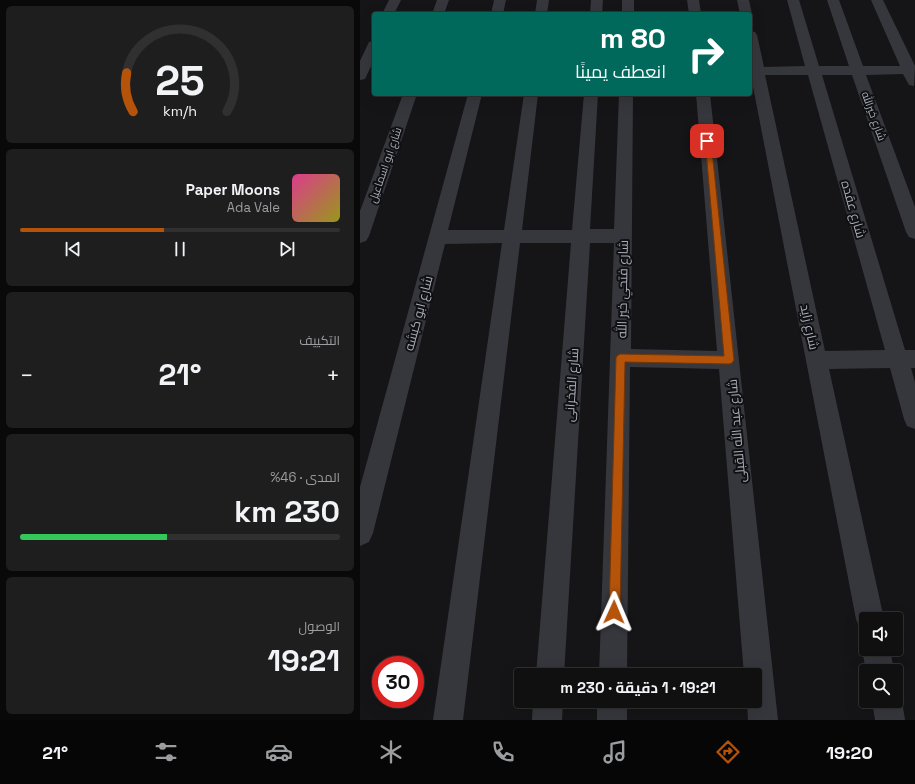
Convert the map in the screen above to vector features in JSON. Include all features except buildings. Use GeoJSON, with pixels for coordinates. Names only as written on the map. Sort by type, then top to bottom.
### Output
{"type":"FeatureCollection","features":[{"type":"Feature","properties":{"kind":"street"},"geometry":{"type":"LineString","coordinates":[[389,12],[395,0]]}},
{"type":"Feature","properties":{"kind":"street"},"geometry":{"type":"LineString","coordinates":[[439,12],[443,0]]}},
{"type":"Feature","properties":{"kind":"street"},"geometry":{"type":"LineString","coordinates":[[497,12],[500,0]]}},
{"type":"Feature","properties":{"kind":"street"},"geometry":{"type":"LineString","coordinates":[[542,12],[543,0]]}},
{"type":"Feature","properties":{"kind":"street"},"geometry":{"type":"LineString","coordinates":[[596,12],[597,0]]}},
{"type":"Feature","properties":{"kind":"street"},"geometry":{"type":"LineString","coordinates":[[628,0],[628,12]]}},
{"type":"Feature","properties":{"kind":"street"},"geometry":{"type":"LineString","coordinates":[[693,0],[695,12]]}},
{"type":"Feature","properties":{"kind":"street"},"geometry":{"type":"LineString","coordinates":[[743,0],[746,12]]}},
{"type":"Feature","properties":{"kind":"street","name":"شارع عقده"},"geometry":{"type":"LineString","coordinates":[[793,0],[906,359],[915,418]]}},
{"type":"Feature","properties":{"kind":"street","name":"شارع خيرالله"},"geometry":{"type":"LineString","coordinates":[[833,0],[915,232]]}},
{"type":"Feature","properties":{"kind":"street"},"geometry":{"type":"LineString","coordinates":[[877,0],[912,70],[915,84]]}},
{"type":"Feature","properties":{"kind":"street","name":"شارع زايد"},"geometry":{"type":"LineString","coordinates":[[752,45],[869,612]]}},
{"type":"Feature","properties":{"kind":"street"},"geometry":{"type":"LineString","coordinates":[[360,76],[372,49]]}},
{"type":"Feature","properties":{"kind":"street"},"geometry":{"type":"LineString","coordinates":[[757,70],[912,70]]}},
{"type":"Feature","properties":{"kind":"street","name":"شارع ابو اسماعيل"},"geometry":{"type":"LineString","coordinates":[[360,236],[409,96]]}},
{"type":"Feature","properties":{"kind":"street","name":"شارع ابو كبشه"},"geometry":{"type":"LineString","coordinates":[[360,533],[475,96]]}},
{"type":"Feature","properties":{"kind":"street"},"geometry":{"type":"LineString","coordinates":[[448,720],[531,96]]}},
{"type":"Feature","properties":{"kind":"street","name":"شارع الفخرانى"},"geometry":{"type":"LineString","coordinates":[[550,668],[591,96]]}},
{"type":"Feature","properties":{"kind":"street","name":"شارع فتحي خير الله"},"geometry":{"type":"LineString","coordinates":[[613,668],[626,96]]}},
{"type":"Feature","properties":{"kind":"street","name":"شارع عبد الله القبلى"},"geometry":{"type":"LineString","coordinates":[[703,96],[763,720]]}},
{"type":"Feature","properties":{"kind":"street"},"geometry":{"type":"LineString","coordinates":[[438,237],[623,236]]}},
{"type":"Feature","properties":{"kind":"street"},"geometry":{"type":"LineString","coordinates":[[620,358],[729,360]]}},
{"type":"Feature","properties":{"kind":"street"},"geometry":{"type":"LineString","coordinates":[[817,360],[906,359]]}},
{"type":"Feature","properties":{"kind":"street"},"geometry":{"type":"LineString","coordinates":[[547,720],[548,708]]}},
{"type":"Feature","properties":{"kind":"street"},"geometry":{"type":"LineString","coordinates":[[612,708],[612,720]]}},
{"type":"Feature","properties":{"kind":"street"},"geometry":{"type":"LineString","coordinates":[[887,708],[890,720]]}},
{"type":"Feature","properties":{"kind":"route"},"geometry":{"type":"LineString","coordinates":[[614,612],[620,358],[729,360],[707,141]]}}]}
